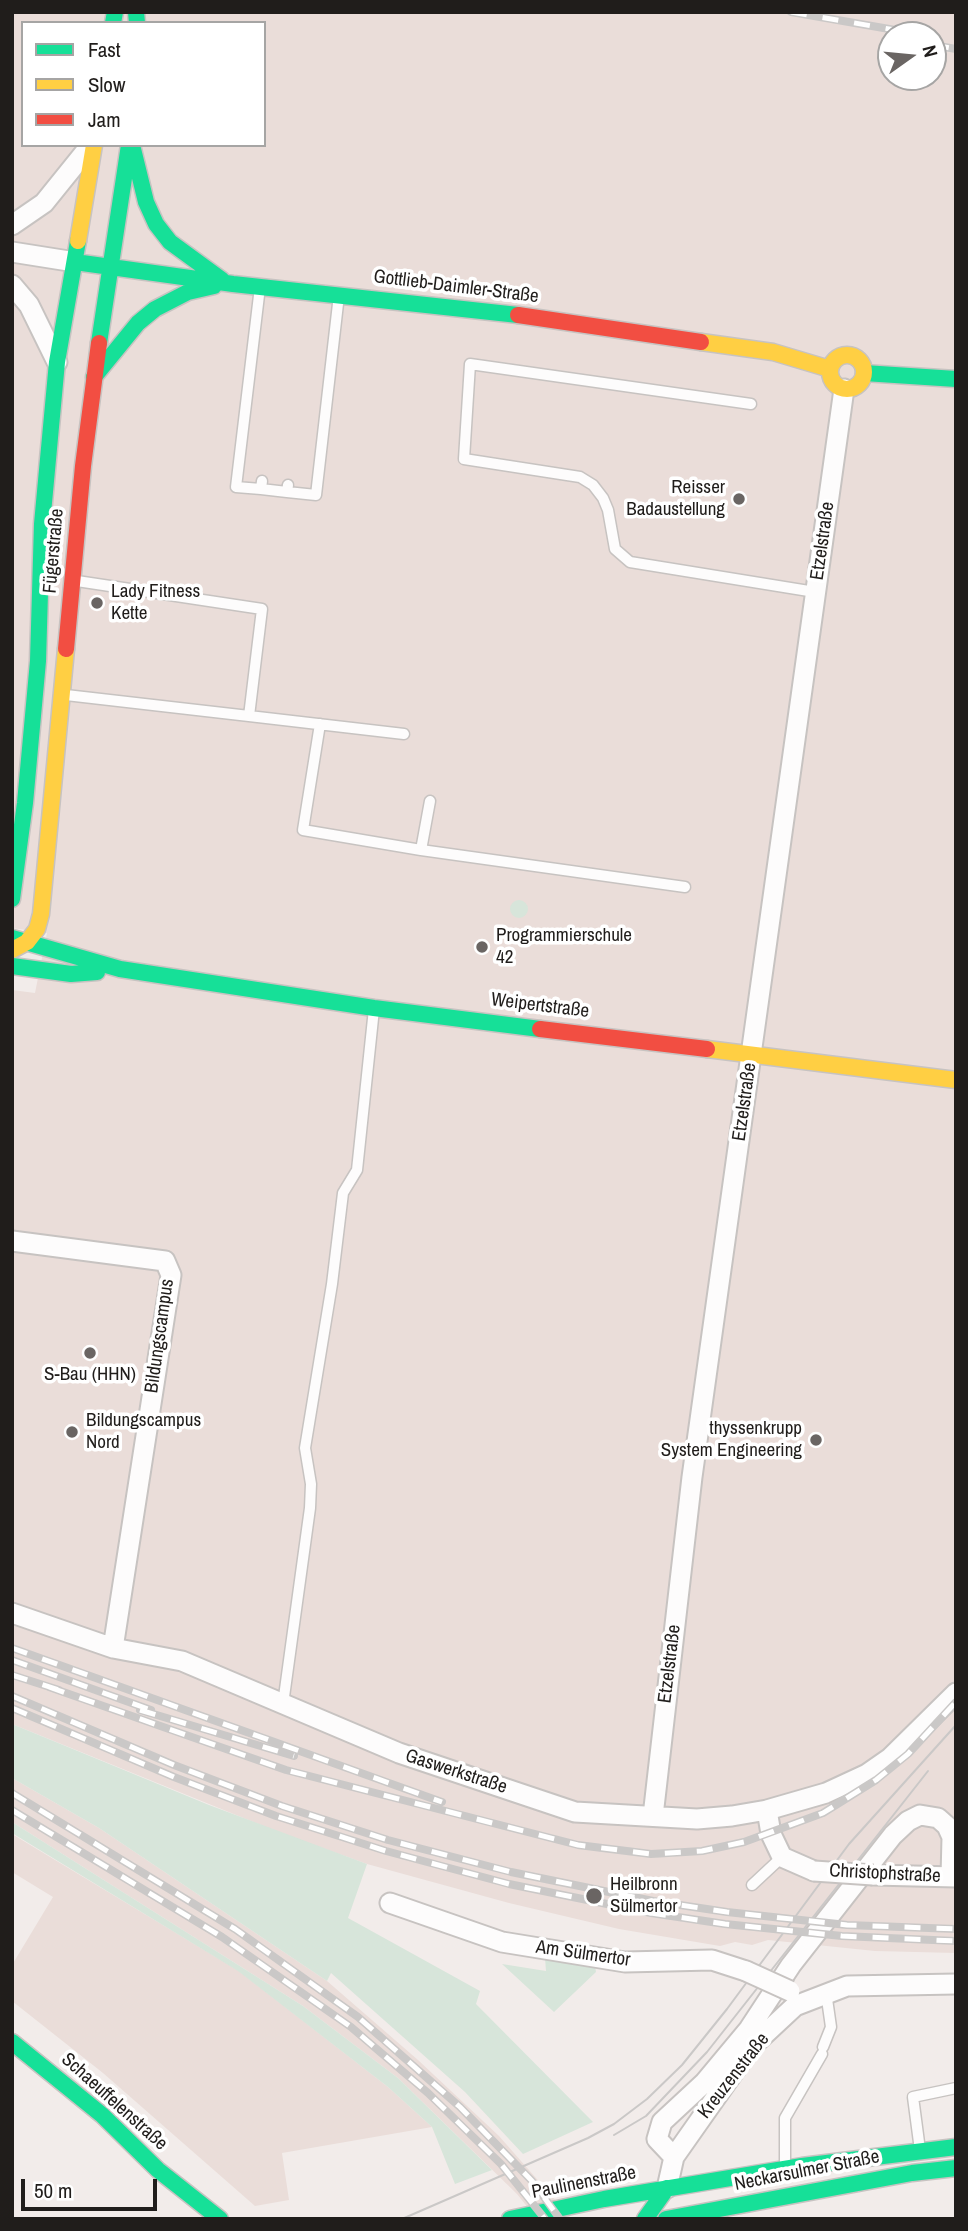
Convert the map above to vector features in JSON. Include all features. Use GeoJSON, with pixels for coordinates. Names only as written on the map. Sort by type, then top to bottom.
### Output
{"type":"FeatureCollection","features":[{"type":"Feature","properties":{"kind":"main road","name":"Fügerstraße"},"geometry":{"type":"LineString","coordinates":[[12,899],[22,830],[36,687],[42,524],[57,362],[92,147]]}},
{"type":"Feature","properties":{"kind":"main road","name":"Fügerstraße"},"geometry":{"type":"LineString","coordinates":[[20,940],[37,929],[41,914],[94,377],[109,266],[130,147]]}},
{"type":"Feature","properties":{"kind":"main road"},"geometry":{"type":"LineString","coordinates":[[131,147],[146,202],[156,224],[170,242],[226,283]]}},
{"type":"Feature","properties":{"kind":"main road","name":"Gottlieb-Daimler-Straße"},"geometry":{"type":"LineString","coordinates":[[75,261],[226,283],[485,310],[773,352],[830,369]]}},
{"type":"Feature","properties":{"kind":"main road"},"geometry":{"type":"LineString","coordinates":[[94,377],[138,324],[155,309],[188,292],[226,283]]}},
{"type":"Feature","properties":{"kind":"main road"},"geometry":{"type":"LineString","coordinates":[[849,355],[860,361],[864,373],[854,388],[844,389],[831,378],[830,369],[837,358],[849,355]]}},
{"type":"Feature","properties":{"kind":"main road"},"geometry":{"type":"LineString","coordinates":[[864,373],[956,379]]}},
{"type":"Feature","properties":{"kind":"main road"},"geometry":{"type":"LineString","coordinates":[[12,950],[20,940]]}},
{"type":"Feature","properties":{"kind":"main road","name":"Weipertstraße"},"geometry":{"type":"LineString","coordinates":[[20,940],[120,969],[374,1008],[956,1080]]}},
{"type":"Feature","properties":{"kind":"main road","name":"Weipertstraße"},"geometry":{"type":"LineString","coordinates":[[12,966],[71,974],[120,969]]}},
{"type":"Feature","properties":{"kind":"main road","name":"Schaeuffelenstraße"},"geometry":{"type":"LineString","coordinates":[[12,2042],[107,2119],[158,2170],[220,2219]]}},
{"type":"Feature","properties":{"kind":"main road","name":"Neckarsulmer Straße"},"geometry":{"type":"LineString","coordinates":[[667,2188],[785,2169],[956,2147]]}},
{"type":"Feature","properties":{"kind":"main road","name":"Neckarsulmer Straße"},"geometry":{"type":"LineString","coordinates":[[666,2219],[912,2172],[956,2168]]}},
{"type":"Feature","properties":{"kind":"main road"},"geometry":{"type":"LineString","coordinates":[[645,2219],[667,2188]]}},
{"type":"Feature","properties":{"kind":"main road"},"geometry":{"type":"LineString","coordinates":[[666,2219],[667,2188]]}},
{"type":"Feature","properties":{"kind":"main road","name":"Paulinenstraße"},"geometry":{"type":"LineString","coordinates":[[510,2219],[667,2188]]}},
{"type":"Feature","properties":{"kind":"street"},"geometry":{"type":"LineString","coordinates":[[12,225],[44,203],[91,147]]}},
{"type":"Feature","properties":{"kind":"street"},"geometry":{"type":"LineString","coordinates":[[12,252],[75,261]]}},
{"type":"Feature","properties":{"kind":"street"},"geometry":{"type":"LineString","coordinates":[[12,285],[29,305],[57,362]]}},
{"type":"Feature","properties":{"kind":"street","name":"Etzelstraße"},"geometry":{"type":"LineString","coordinates":[[653,1816],[692,1477],[844,389]]}},
{"type":"Feature","properties":{"kind":"street","name":"Bildungscampus"},"geometry":{"type":"LineString","coordinates":[[12,1241],[165,1261],[171,1275],[113,1648]]}},
{"type":"Feature","properties":{"kind":"street","name":"Gaswerkstraße"},"geometry":{"type":"LineString","coordinates":[[12,1613],[113,1648],[182,1661],[399,1753],[575,1812],[697,1819],[767,1810],[836,1788],[867,1774],[906,1745],[956,1693]]}},
{"type":"Feature","properties":{"kind":"street"},"geometry":{"type":"LineString","coordinates":[[767,1810],[771,1834],[782,1857]]}},
{"type":"Feature","properties":{"kind":"street"},"geometry":{"type":"LineString","coordinates":[[674,2157],[657,2139],[662,2122],[704,2083],[749,2029],[791,1965],[893,1835],[908,1821],[920,1815],[938,1818],[947,1826],[952,1837],[953,1877]]}},
{"type":"Feature","properties":{"kind":"street","name":"Christophstraße"},"geometry":{"type":"LineString","coordinates":[[782,1857],[814,1871],[953,1877]]}},
{"type":"Feature","properties":{"kind":"street","name":"Am Sülmertor"},"geometry":{"type":"LineString","coordinates":[[390,1903],[502,1942],[625,1962],[712,1960],[746,1971],[798,1995]]}},
{"type":"Feature","properties":{"kind":"street","name":"Kreuzenstraße"},"geometry":{"type":"LineString","coordinates":[[667,2188],[674,2157],[752,2046],[798,1995],[826,1992],[847,1986],[956,1984]]}},
{"type":"Feature","properties":{"kind":"lane"},"geometry":{"type":"LineString","coordinates":[[260,286],[236,486],[261,485],[316,495],[339,293]]}},
{"type":"Feature","properties":{"kind":"lane"},"geometry":{"type":"LineString","coordinates":[[751,404],[470,364],[464,459],[580,477],[593,485],[608,510],[615,549],[630,562],[815,592]]}},
{"type":"Feature","properties":{"kind":"lane"},"geometry":{"type":"LineString","coordinates":[[73,580],[261,608],[249,716]]}},
{"type":"Feature","properties":{"kind":"lane"},"geometry":{"type":"LineString","coordinates":[[62,694],[404,734]]}},
{"type":"Feature","properties":{"kind":"lane"},"geometry":{"type":"LineString","coordinates":[[320,724],[303,831],[685,887]]}},
{"type":"Feature","properties":{"kind":"lane"},"geometry":{"type":"LineString","coordinates":[[421,850],[430,801]]}},
{"type":"Feature","properties":{"kind":"lane"},"geometry":{"type":"LineString","coordinates":[[283,1705],[310,1508],[311,1484],[305,1448],[332,1284],[342,1194],[357,1170],[374,1008]]}},
{"type":"Feature","properties":{"kind":"lane"},"geometry":{"type":"LineString","coordinates":[[752,1885],[782,1857]]}},
{"type":"Feature","properties":{"kind":"lane"},"geometry":{"type":"LineString","coordinates":[[785,2169],[785,2118],[822,2051],[831,2027],[826,1992]]}},
{"type":"Feature","properties":{"kind":"lane"},"geometry":{"type":"LineString","coordinates":[[920,2150],[913,2097],[956,2088]]}},
{"type":"Feature","properties":{"kind":"shaded area"},"geometry":{"type":"Polygon","coordinates":[[[12,12],[956,12],[956,1953],[875,1951],[768,1940],[752,1945],[735,1942],[720,1946],[619,1929],[509,1903],[367,1864],[278,1832],[12,1724],[12,990],[35,993],[47,933],[12,928],[12,12]]]}},
{"type":"Feature","properties":{"kind":"shaded area"},"geometry":{"type":"Polygon","coordinates":[[[519,900],[525,903],[528,909],[525,915],[519,918],[513,915],[510,909],[513,903],[519,900]]]}},
{"type":"Feature","properties":{"kind":"shaded area"},"geometry":{"type":"Polygon","coordinates":[[[12,1724],[209,1805],[367,1864],[348,1918],[480,1991],[476,2004],[593,2122],[523,2154],[465,2092],[331,1973],[327,1981],[99,1828],[12,1778],[12,1724]]]}},
{"type":"Feature","properties":{"kind":"shaded area"},"geometry":{"type":"Polygon","coordinates":[[[12,1778],[99,1828],[327,1981],[418,2060],[499,2136],[572,2219],[537,2219],[517,2194],[398,2078],[303,2006],[12,1822],[12,1778]]]}},
{"type":"Feature","properties":{"kind":"shaded area"},"geometry":{"type":"Polygon","coordinates":[[[12,1822],[303,2006],[398,2078],[492,2170],[455,2184],[432,2127],[388,2087],[238,1971],[12,1833],[12,1822]]]}},
{"type":"Feature","properties":{"kind":"shaded area"},"geometry":{"type":"Polygon","coordinates":[[[12,1834],[239,1971],[388,2087],[432,2127],[282,2153],[289,2200],[255,2206],[103,2073],[12,2001],[12,1965],[53,1897],[12,1872],[12,1834]]]}},
{"type":"Feature","properties":{"kind":"shaded area"},"geometry":{"type":"Polygon","coordinates":[[[545,1958],[595,1966],[596,1972],[554,2012],[502,1964],[546,1971],[545,1958]]]}},
{"type":"Feature","properties":{"kind":"tram line"},"geometry":{"type":"LineString","coordinates":[[402,2219],[588,2138],[614,2124],[647,2099],[682,2065],[727,2009],[849,1844],[956,1725]]}},
{"type":"Feature","properties":{"kind":"tram line"},"geometry":{"type":"LineString","coordinates":[[614,2135],[646,2116],[707,2052],[928,1771]]}},
{"type":"Feature","properties":{"kind":"railway"},"geometry":{"type":"LineString","coordinates":[[791,12],[877,27]]}},
{"type":"Feature","properties":{"kind":"railway"},"geometry":{"type":"LineString","coordinates":[[947,47],[956,49]]}},
{"type":"Feature","properties":{"kind":"railway"},"geometry":{"type":"LineString","coordinates":[[12,1648],[442,1802]]}},
{"type":"Feature","properties":{"kind":"railway"},"geometry":{"type":"LineString","coordinates":[[12,1660],[151,1710]]}},
{"type":"Feature","properties":{"kind":"railway"},"geometry":{"type":"LineString","coordinates":[[12,1675],[59,1690]]}},
{"type":"Feature","properties":{"kind":"railway"},"geometry":{"type":"LineString","coordinates":[[49,1687],[286,1770],[578,1845],[651,1854],[702,1851],[744,1842],[823,1813],[876,1780],[908,1754],[956,1702]]}},
{"type":"Feature","properties":{"kind":"railway"},"geometry":{"type":"LineString","coordinates":[[12,1696],[174,1765],[282,1806],[388,1840],[511,1872],[653,1901],[727,1912],[847,1925],[956,1929]]}},
{"type":"Feature","properties":{"kind":"railway"},"geometry":{"type":"LineString","coordinates":[[12,1708],[174,1777],[276,1816],[386,1851],[509,1884],[651,1913],[725,1924],[842,1936],[956,1941]]}},
{"type":"Feature","properties":{"kind":"railway"},"geometry":{"type":"LineString","coordinates":[[140,1710],[294,1756]]}},
{"type":"Feature","properties":{"kind":"railway"},"geometry":{"type":"LineString","coordinates":[[12,1793],[235,1929],[358,2017],[460,2107],[532,2181],[560,2219]]}},
{"type":"Feature","properties":{"kind":"railway"},"geometry":{"type":"LineString","coordinates":[[12,1810],[222,1937],[351,2027],[428,2093],[501,2164],[545,2219]]}},
{"type":"Feature","properties":{"kind":"traffic: fast"},"geometry":{"type":"LineString","coordinates":[[113,21],[115,12]]}},
{"type":"Feature","properties":{"kind":"traffic: fast"},"geometry":{"type":"LineString","coordinates":[[136,12],[137,21]]}},
{"type":"Feature","properties":{"kind":"traffic: fast"},"geometry":{"type":"LineString","coordinates":[[99,343],[129,147]]}},
{"type":"Feature","properties":{"kind":"traffic: fast"},"geometry":{"type":"LineString","coordinates":[[132,147],[146,202],[156,224],[170,242],[222,280]]}},
{"type":"Feature","properties":{"kind":"traffic: fast"},"geometry":{"type":"LineString","coordinates":[[12,899],[25,803],[38,661],[42,524],[57,362],[78,241]]}},
{"type":"Feature","properties":{"kind":"traffic: fast"},"geometry":{"type":"LineString","coordinates":[[75,262],[233,284],[518,315]]}},
{"type":"Feature","properties":{"kind":"traffic: fast"},"geometry":{"type":"LineString","coordinates":[[94,377],[138,323],[155,309],[188,292],[214,286]]}},
{"type":"Feature","properties":{"kind":"traffic: fast"},"geometry":{"type":"LineString","coordinates":[[864,373],[956,379]]}},
{"type":"Feature","properties":{"kind":"traffic: fast"},"geometry":{"type":"LineString","coordinates":[[12,938],[120,969],[374,1008],[540,1029]]}},
{"type":"Feature","properties":{"kind":"traffic: fast"},"geometry":{"type":"LineString","coordinates":[[12,966],[71,974],[97,972]]}},
{"type":"Feature","properties":{"kind":"traffic: fast"},"geometry":{"type":"LineString","coordinates":[[12,2042],[102,2115],[158,2170],[220,2219]]}},
{"type":"Feature","properties":{"kind":"traffic: fast"},"geometry":{"type":"LineString","coordinates":[[510,2219],[604,2199],[802,2166],[956,2147]]}},
{"type":"Feature","properties":{"kind":"traffic: fast"},"geometry":{"type":"LineString","coordinates":[[666,2219],[912,2173],[956,2168]]}},
{"type":"Feature","properties":{"kind":"traffic: fast"},"geometry":{"type":"LineString","coordinates":[[645,2219],[667,2188]]}},
{"type":"Feature","properties":{"kind":"traffic: slow"},"geometry":{"type":"LineString","coordinates":[[78,241],[94,147]]}},
{"type":"Feature","properties":{"kind":"traffic: slow"},"geometry":{"type":"LineString","coordinates":[[701,342],[773,352],[830,369]]}},
{"type":"Feature","properties":{"kind":"traffic: slow"},"geometry":{"type":"LineString","coordinates":[[847,355],[859,360],[864,372],[859,384],[847,389],[835,384],[830,372],[835,360],[847,355]]}},
{"type":"Feature","properties":{"kind":"traffic: slow"},"geometry":{"type":"LineString","coordinates":[[12,950],[27,942],[37,929],[41,914],[66,649]]}},
{"type":"Feature","properties":{"kind":"traffic: slow"},"geometry":{"type":"LineString","coordinates":[[707,1049],[956,1080]]}},
{"type":"Feature","properties":{"kind":"traffic: jam"},"geometry":{"type":"LineString","coordinates":[[518,315],[701,342]]}},
{"type":"Feature","properties":{"kind":"traffic: jam"},"geometry":{"type":"LineString","coordinates":[[66,649],[83,466],[99,343]]}},
{"type":"Feature","properties":{"kind":"traffic: jam"},"geometry":{"type":"LineString","coordinates":[[540,1029],[707,1049]]}},
{"type":"Feature","properties":{"kind":"place","name":"Reisser Badaustellung"},"geometry":{"type":"Point","coordinates":[739,499]}},
{"type":"Feature","properties":{"kind":"place","name":"Lady Fitness Kette"},"geometry":{"type":"Point","coordinates":[97,603]}},
{"type":"Feature","properties":{"kind":"place","name":"Programmierschule 42"},"geometry":{"type":"Point","coordinates":[482,947]}},
{"type":"Feature","properties":{"kind":"place","name":"S-Bau (HHN)"},"geometry":{"type":"Point","coordinates":[90,1353]}},
{"type":"Feature","properties":{"kind":"place","name":"Bildungscampus Nord"},"geometry":{"type":"Point","coordinates":[72,1432]}},
{"type":"Feature","properties":{"kind":"place","name":"thyssenkrupp System Engineering"},"geometry":{"type":"Point","coordinates":[816,1440]}},
{"type":"Feature","properties":{"kind":"place","name":"Heilbronn Sülmertor"},"geometry":{"type":"Point","coordinates":[594,1896]}}]}
